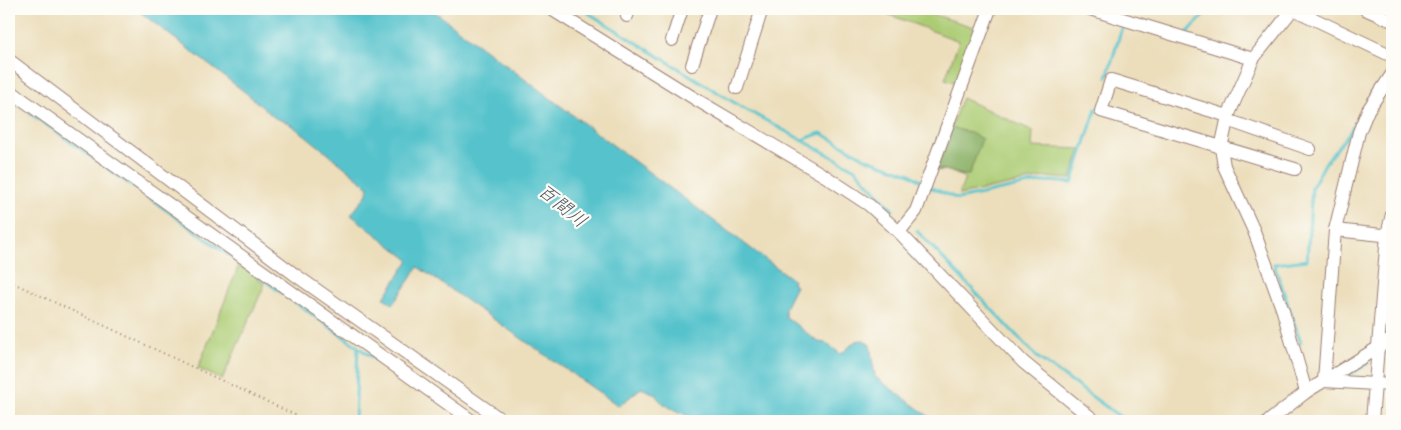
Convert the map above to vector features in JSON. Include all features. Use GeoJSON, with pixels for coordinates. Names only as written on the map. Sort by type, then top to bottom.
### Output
{"type":"FeatureCollection","features":[{"type":"Feature","properties":{"kind":"street"},"geometry":{"type":"LineString","coordinates":[[551,9],[697,100],[825,176],[864,202],[899,232],[1023,362],[1095,421]]}},
{"type":"Feature","properties":{"kind":"street"},"geometry":{"type":"LineString","coordinates":[[672,40],[682,9]]}},
{"type":"Feature","properties":{"kind":"street"},"geometry":{"type":"LineString","coordinates":[[692,65],[710,9]]}},
{"type":"Feature","properties":{"kind":"street"},"geometry":{"type":"LineString","coordinates":[[737,88],[762,9]]}},
{"type":"Feature","properties":{"kind":"street"},"geometry":{"type":"LineString","coordinates":[[899,232],[916,211],[990,9]]}},
{"type":"Feature","properties":{"kind":"street"},"geometry":{"type":"LineString","coordinates":[[1090,9],[1253,59]]}},
{"type":"Feature","properties":{"kind":"street"},"geometry":{"type":"LineString","coordinates":[[1306,392],[1284,311],[1254,231],[1224,166],[1221,148],[1227,118],[1253,59],[1293,9],[1392,56]]}},
{"type":"Feature","properties":{"kind":"street"},"geometry":{"type":"LineString","coordinates":[[1365,9],[1390,20]]}},
{"type":"Feature","properties":{"kind":"street"},"geometry":{"type":"LineString","coordinates":[[9,60],[294,274],[502,421]]}},
{"type":"Feature","properties":{"kind":"street"},"geometry":{"type":"LineString","coordinates":[[1324,381],[1335,230],[1359,132],[1368,110],[1392,74]]}},
{"type":"Feature","properties":{"kind":"street"},"geometry":{"type":"LineString","coordinates":[[1295,169],[1101,111],[1111,80],[1227,118],[1310,149]]}},
{"type":"Feature","properties":{"kind":"street"},"geometry":{"type":"LineString","coordinates":[[9,90],[472,421]]}},
{"type":"Feature","properties":{"kind":"street"},"geometry":{"type":"LineString","coordinates":[[1372,421],[1377,350],[1392,214]]}},
{"type":"Feature","properties":{"kind":"street"},"geometry":{"type":"LineString","coordinates":[[1335,230],[1390,236]]}},
{"type":"Feature","properties":{"kind":"street"},"geometry":{"type":"LineString","coordinates":[[1269,421],[1306,392],[1392,339]]}},
{"type":"Feature","properties":{"kind":"street"},"geometry":{"type":"LineString","coordinates":[[1324,381],[1392,385]]}},
{"type":"Feature","properties":{"kind":"path"},"geometry":{"type":"LineString","coordinates":[[9,281],[308,421]]}},
{"type":"Feature","properties":{"kind":"green space"},"geometry":{"type":"Polygon","coordinates":[[[874,9],[916,9],[980,29],[960,84],[945,79],[959,41],[874,9]]]}},
{"type":"Feature","properties":{"kind":"green space"},"geometry":{"type":"Polygon","coordinates":[[[962,98],[1033,131],[1032,147],[1081,149],[1071,179],[1046,177],[959,195],[965,178],[947,170],[934,171],[962,98]],[[982,139],[937,169],[947,169],[962,176],[982,139]]]}},
{"type":"Feature","properties":{"kind":"green space"},"geometry":{"type":"Polygon","coordinates":[[[952,128],[969,132],[982,139],[969,175],[936,169],[952,128]]]}},
{"type":"Feature","properties":{"kind":"green space"},"geometry":{"type":"Polygon","coordinates":[[[239,265],[265,284],[222,380],[198,368],[239,265]]]}},
{"type":"Feature","properties":{"kind":"water","name":"百間川"},"geometry":{"type":"Polygon","coordinates":[[[136,9],[431,9],[793,280],[792,283],[796,286],[785,308],[785,316],[818,342],[826,343],[841,354],[856,341],[863,340],[870,345],[875,377],[935,421],[696,421],[663,403],[655,394],[641,388],[619,406],[418,267],[393,304],[384,298],[409,260],[351,215],[367,194],[369,187],[305,135],[288,123],[275,118],[246,93],[136,9]]]}},
{"type":"Feature","properties":{"kind":"waterway"},"geometry":{"type":"LineString","coordinates":[[582,9],[743,108],[855,169],[893,210]]}},
{"type":"Feature","properties":{"kind":"waterway"},"geometry":{"type":"LineString","coordinates":[[1187,33],[1210,9]]}},
{"type":"Feature","properties":{"kind":"waterway"},"geometry":{"type":"LineString","coordinates":[[1107,77],[1123,24]]}},
{"type":"Feature","properties":{"kind":"waterway"},"geometry":{"type":"LineString","coordinates":[[9,107],[19,105]]}},
{"type":"Feature","properties":{"kind":"waterway"},"geometry":{"type":"LineString","coordinates":[[927,186],[958,199],[1034,183],[1050,181],[1072,183],[1096,109]]}},
{"type":"Feature","properties":{"kind":"waterway"},"geometry":{"type":"LineString","coordinates":[[30,113],[379,362]]}},
{"type":"Feature","properties":{"kind":"waterway"},"geometry":{"type":"LineString","coordinates":[[1301,343],[1274,264],[1307,260],[1312,187],[1326,162],[1350,132],[1360,113]]}},
{"type":"Feature","properties":{"kind":"waterway"},"geometry":{"type":"LineString","coordinates":[[802,140],[821,133],[867,159],[910,174],[922,182]]}},
{"type":"Feature","properties":{"kind":"waterway"},"geometry":{"type":"LineString","coordinates":[[917,231],[1037,357],[1126,421]]}},
{"type":"Feature","properties":{"kind":"waterway"},"geometry":{"type":"LineString","coordinates":[[355,421],[358,347]]}},
{"type":"Feature","properties":{"kind":"waterway"},"geometry":{"type":"LineString","coordinates":[[1383,354],[1392,348]]}},
{"type":"Feature","properties":{"kind":"waterway"},"geometry":{"type":"LineString","coordinates":[[1349,375],[1367,364]]}}]}
